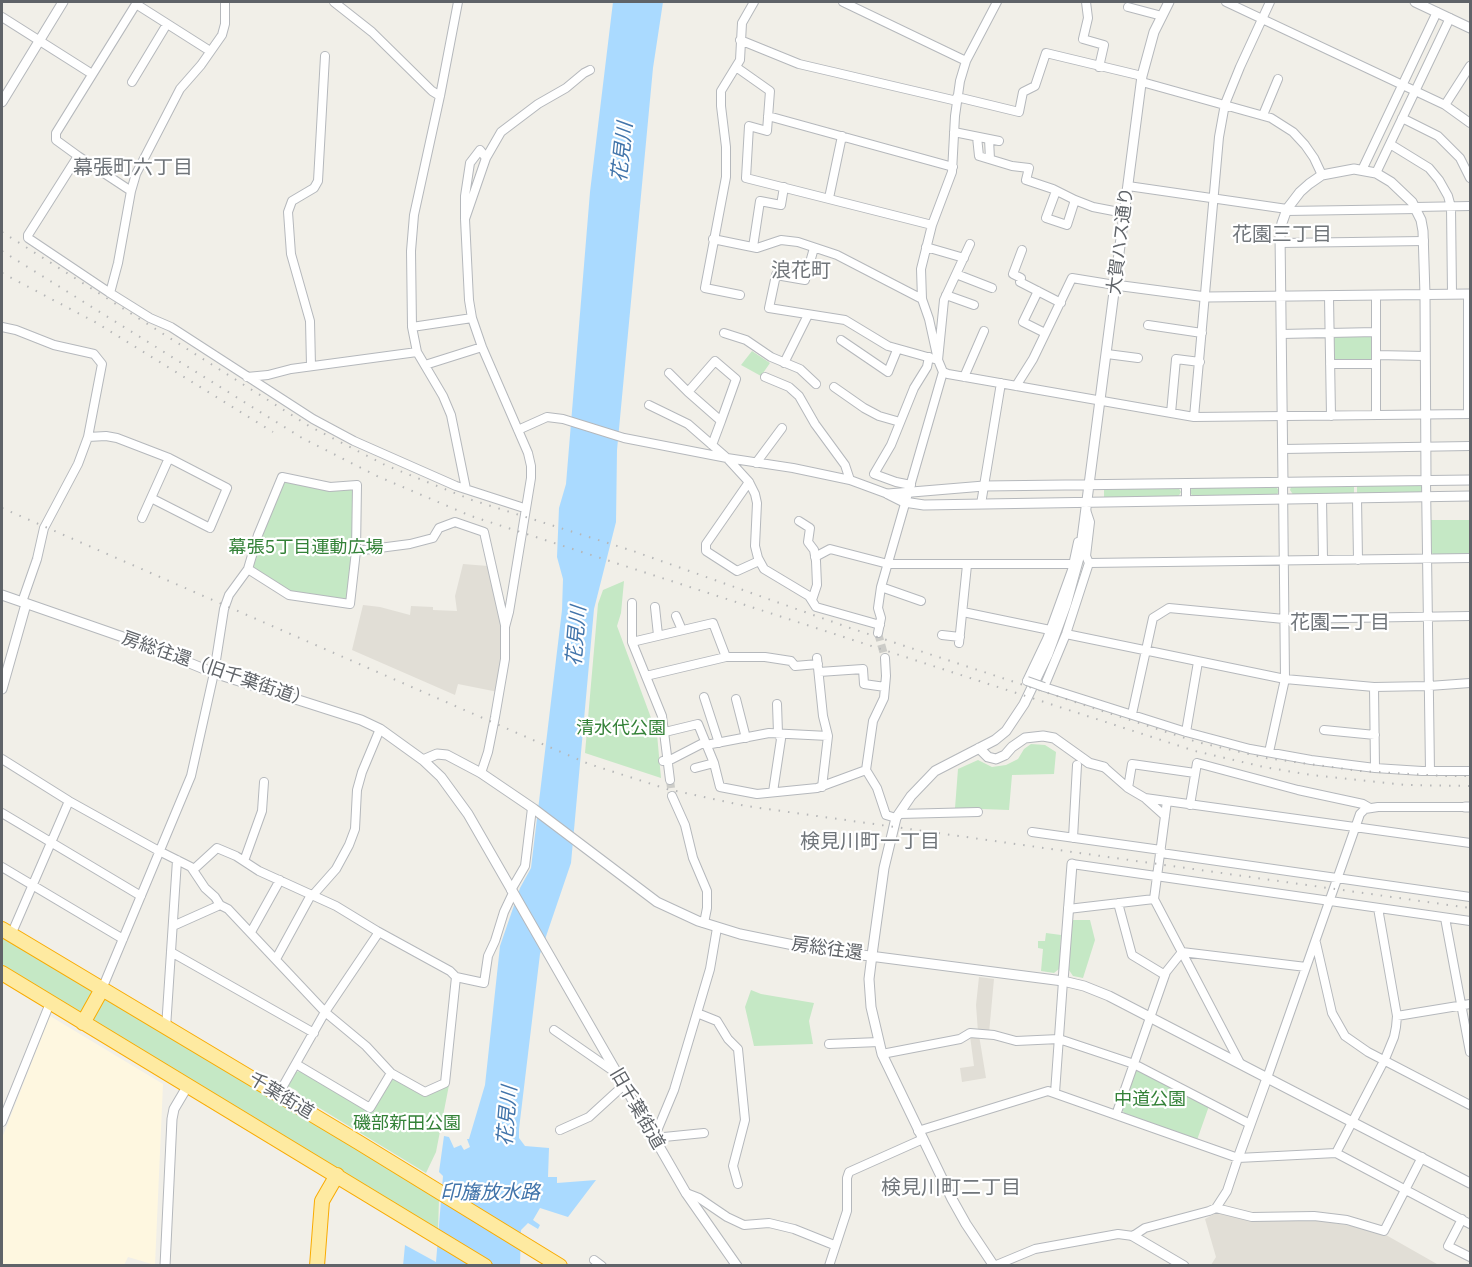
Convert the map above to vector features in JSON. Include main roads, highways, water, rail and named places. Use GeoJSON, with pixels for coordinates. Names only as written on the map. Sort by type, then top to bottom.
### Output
{"type":"FeatureCollection","features":[{"type":"Feature","properties":{"kind":"highway","name":"千葉街道"},"geometry":{"type":"LineString","coordinates":[[6,932],[560,1266]]}},
{"type":"Feature","properties":{"kind":"highway"},"geometry":{"type":"LineString","coordinates":[[2,973],[485,1266]]}},
{"type":"Feature","properties":{"kind":"highway"},"geometry":{"type":"LineString","coordinates":[[83,1023],[102,989]]}},
{"type":"Feature","properties":{"kind":"highway"},"geometry":{"type":"LineString","coordinates":[[317,1266],[322,1201],[336,1175]]}},
{"type":"Feature","properties":{"kind":"water","name":"印旛放水路"},"geometry":{"type":"Polygon","coordinates":[[[613,2],[663,2],[653,68],[617,450],[616,522],[594,609],[571,863],[540,954],[519,1129],[519,1138],[525,1146],[549,1148],[548,1177],[557,1177],[557,1183],[596,1180],[568,1217],[540,1208],[533,1220],[540,1225],[538,1229],[528,1223],[521,1230],[520,1265],[403,1266],[405,1245],[436,1262],[443,1176],[439,1172],[444,1136],[449,1137],[454,1148],[461,1145],[464,1150],[470,1147],[467,1139],[469,1139],[485,1085],[500,946],[520,888],[531,868],[562,610],[563,579],[557,557],[559,508],[566,484],[590,192],[613,2]]]}},
{"type":"Feature","properties":{"kind":"tunnel"},"geometry":{"type":"LineString","coordinates":[[878,633],[885,658]]}},
{"type":"Feature","properties":{"kind":"tunnel"},"geometry":{"type":"LineString","coordinates":[[670,780],[672,796]]}},
{"type":"Feature","properties":{"kind":"railway"},"geometry":{"type":"LineString","coordinates":[[2,232],[309,426],[385,465],[472,500],[633,551],[850,628],[1197,742],[1266,758],[1360,771],[1470,776]]}},
{"type":"Feature","properties":{"kind":"railway"},"geometry":{"type":"LineString","coordinates":[[2,251],[302,438],[377,476],[471,516],[1195,751],[1311,775],[1406,785],[1470,786]]}},
{"type":"Feature","properties":{"kind":"railway"},"geometry":{"type":"LineString","coordinates":[[2,273],[95,322],[273,432]]}},
{"type":"Feature","properties":{"kind":"railway"},"geometry":{"type":"LineString","coordinates":[[2,508],[589,764],[667,789],[746,806],[1470,908]]}},
{"type":"Feature","properties":{"kind":"district","name":"幕張町六丁目"},"geometry":{"type":"Point","coordinates":[133,168]}},
{"type":"Feature","properties":{"kind":"district","name":"花園三丁目"},"geometry":{"type":"Point","coordinates":[1282,235]}},
{"type":"Feature","properties":{"kind":"district","name":"浪花町"},"geometry":{"type":"Point","coordinates":[801,271]}},
{"type":"Feature","properties":{"kind":"district","name":"花園二丁目"},"geometry":{"type":"Point","coordinates":[1340,623]}},
{"type":"Feature","properties":{"kind":"district","name":"検見川町一丁目"},"geometry":{"type":"Point","coordinates":[870,842]}},
{"type":"Feature","properties":{"kind":"district","name":"検見川町二丁目"},"geometry":{"type":"Point","coordinates":[951,1188]}},
{"type":"Feature","properties":{"kind":"water label","name":"花見川"},"geometry":{"type":"Point","coordinates":[623,152]}},
{"type":"Feature","properties":{"kind":"water label","name":"花見川"},"geometry":{"type":"Point","coordinates":[577,636]}},
{"type":"Feature","properties":{"kind":"water label","name":"花見川"},"geometry":{"type":"Point","coordinates":[508,1116]}},
{"type":"Feature","properties":{"kind":"park label","name":"幕張5丁目運動広場"},"geometry":{"type":"Point","coordinates":[306,548]}},
{"type":"Feature","properties":{"kind":"park label","name":"清水代公園"},"geometry":{"type":"Point","coordinates":[621,729]}},
{"type":"Feature","properties":{"kind":"park label","name":"中道公園"},"geometry":{"type":"Point","coordinates":[1150,1100]}},
{"type":"Feature","properties":{"kind":"park label","name":"磯部新田公園"},"geometry":{"type":"Point","coordinates":[407,1124]}}]}
